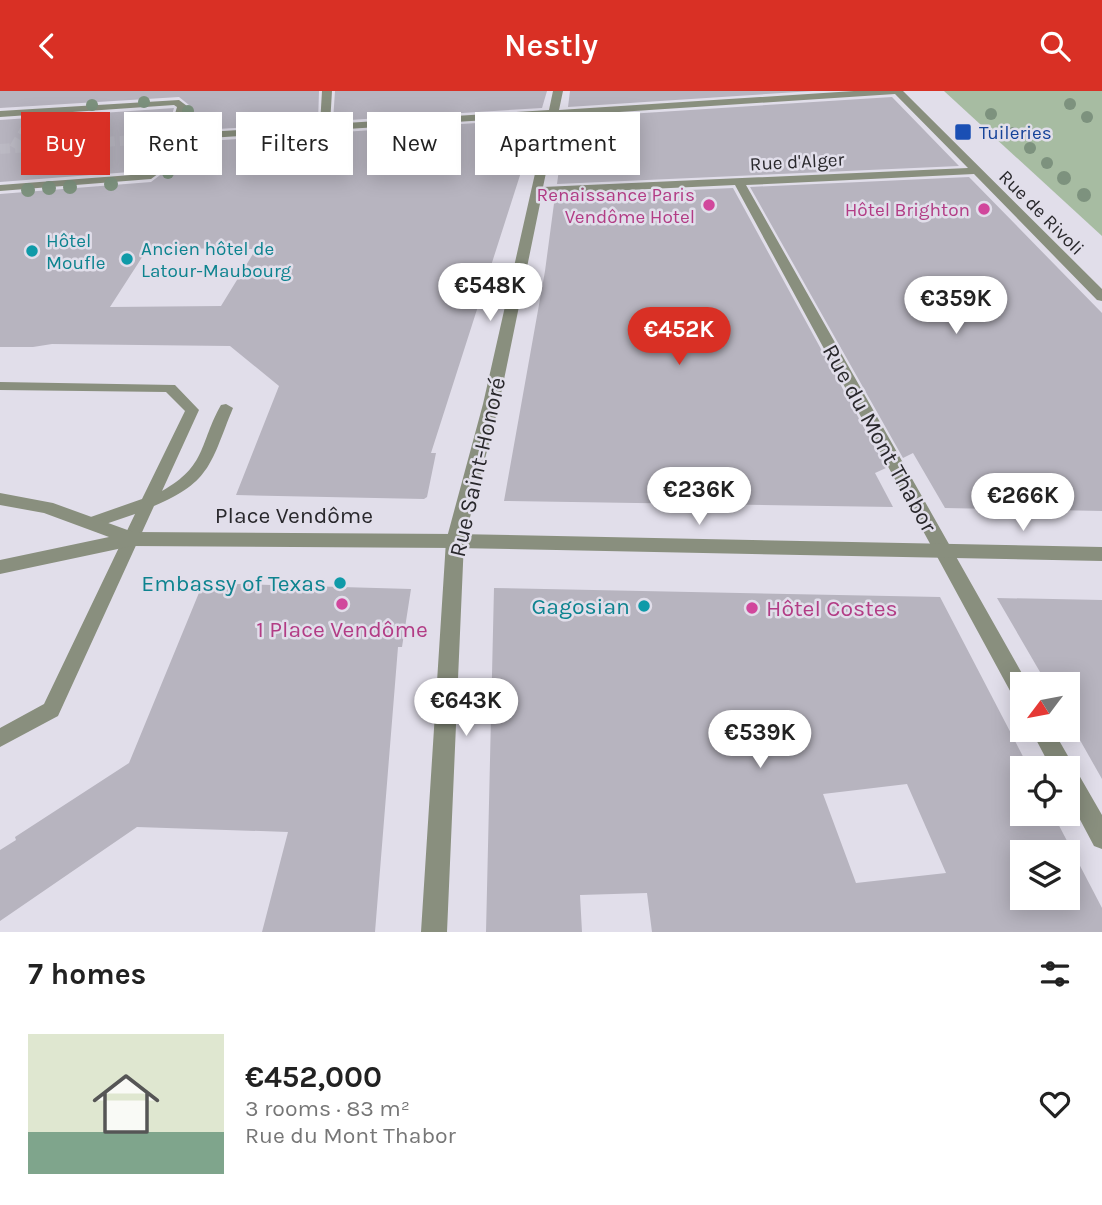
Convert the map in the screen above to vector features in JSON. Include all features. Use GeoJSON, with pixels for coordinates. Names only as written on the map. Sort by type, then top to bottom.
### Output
{"type":"FeatureCollection","features":[{"type":"Feature","properties":{"kind":"street"},"geometry":{"type":"LineString","coordinates":[[326,112],[327,91]]}},
{"type":"Feature","properties":{"kind":"street","name":"Rue Saint-Honoré"},"geometry":{"type":"LineString","coordinates":[[553,112],[558,91]]}},
{"type":"Feature","properties":{"kind":"street"},"geometry":{"type":"LineString","coordinates":[[569,112],[897,91]]}},
{"type":"Feature","properties":{"kind":"street","name":"Rue de Rivoli"},"geometry":{"type":"LineString","coordinates":[[897,91],[1102,297]]}},
{"type":"Feature","properties":{"kind":"street"},"geometry":{"type":"LineString","coordinates":[[0,114],[33,116],[176,102],[182,106],[180,112]]}},
{"type":"Feature","properties":{"kind":"street"},"geometry":{"type":"LineString","coordinates":[[353,125],[475,118]]}},
{"type":"Feature","properties":{"kind":"street","name":"Rue d'Alger"},"geometry":{"type":"LineString","coordinates":[[535,191],[976,171]]}},
{"type":"Feature","properties":{"kind":"street"},"geometry":{"type":"LineString","coordinates":[[0,188],[151,175]]}},
{"type":"Feature","properties":{"kind":"street","name":"Rue Saint-Honoré"},"geometry":{"type":"LineString","coordinates":[[434,932],[455,541],[491,404],[539,175]]}},
{"type":"Feature","properties":{"kind":"street","name":"Rue du Mont Thabor"},"geometry":{"type":"LineString","coordinates":[[738,181],[1010,672]]}},
{"type":"Feature","properties":{"kind":"street","name":"Place Vendôme"},"geometry":{"type":"LineString","coordinates":[[0,499],[47,507],[132,539]]}},
{"type":"Feature","properties":{"kind":"street","name":"Place Vendôme"},"geometry":{"type":"LineString","coordinates":[[0,567],[132,539],[455,541],[1102,554]]}},
{"type":"Feature","properties":{"kind":"street"},"geometry":{"type":"LineString","coordinates":[[1080,798],[1102,838]]}},
{"type":"Feature","properties":{"kind":"lane"},"geometry":{"type":"LineString","coordinates":[[0,386],[170,388],[192,410],[51,710],[0,738]]}},
{"type":"Feature","properties":{"kind":"lane"},"geometry":{"type":"LineString","coordinates":[[91,523],[149,502],[186,484],[200,470],[226,408]]}},
{"type":"Feature","properties":{"kind":"green space"},"geometry":{"type":"Polygon","coordinates":[[[944,91],[1102,91],[1102,236],[944,91]]]}},
{"type":"Feature","properties":{"kind":"building"},"geometry":{"type":"Polygon","coordinates":[[[0,91],[319,91],[318,112],[236,112],[236,128],[222,129],[222,112],[187,112],[189,105],[179,97],[0,108],[0,91]]]}},
{"type":"Feature","properties":{"kind":"building"},"geometry":{"type":"Polygon","coordinates":[[[335,91],[547,91],[542,108],[461,113],[367,112],[367,119],[353,120],[353,112],[334,112],[335,91]]]}},
{"type":"Feature","properties":{"kind":"building"},"geometry":{"type":"Polygon","coordinates":[[[570,91],[813,91],[568,107],[570,91]]]}},
{"type":"Feature","properties":{"kind":"building"},"geometry":{"type":"Polygon","coordinates":[[[892,97],[959,166],[557,184],[558,175],[640,175],[640,113],[892,97]]]}},
{"type":"Feature","properties":{"kind":"building"},"geometry":{"type":"Polygon","coordinates":[[[174,108],[173,112],[124,112],[124,172],[110,174],[110,112],[174,108]]]}},
{"type":"Feature","properties":{"kind":"building"},"geometry":{"type":"Polygon","coordinates":[[[21,119],[21,175],[91,175],[0,182],[0,120],[21,119]]]}},
{"type":"Feature","properties":{"kind":"building"},"geometry":{"type":"Polygon","coordinates":[[[475,123],[475,175],[520,175],[431,453],[436,453],[427,497],[236,495],[279,386],[230,346],[52,344],[0,347],[0,194],[151,182],[160,175],[222,175],[222,140],[236,139],[236,175],[353,175],[353,131],[367,130],[367,175],[461,175],[461,124],[475,123]],[[148,248],[110,307],[221,306],[256,249],[148,248]]]}},
{"type":"Feature","properties":{"kind":"building"},"geometry":{"type":"Polygon","coordinates":[[[969,177],[1102,313],[1102,511],[945,508],[913,453],[903,458],[750,187],[969,177]]]}},
{"type":"Feature","properties":{"kind":"building"},"geometry":{"type":"Polygon","coordinates":[[[733,188],[886,468],[875,473],[893,507],[504,501],[545,271],[555,196],[733,188]]]}},
{"type":"Feature","properties":{"kind":"building"},"geometry":{"type":"Polygon","coordinates":[[[203,583],[411,589],[402,647],[398,647],[375,932],[262,932],[288,832],[137,827],[0,921],[0,850],[16,840],[15,837],[129,763],[203,583]]]}},
{"type":"Feature","properties":{"kind":"building"},"geometry":{"type":"Polygon","coordinates":[[[494,588],[940,597],[1010,731],[1010,742],[1015,742],[1023,756],[1010,756],[1010,826],[1059,826],[1067,840],[1010,840],[1010,910],[1080,910],[1080,866],[1102,908],[1102,932],[652,932],[647,893],[580,895],[582,932],[486,932],[494,588]],[[907,784],[823,794],[856,883],[946,873],[907,784]]]}},
{"type":"Feature","properties":{"kind":"building"},"geometry":{"type":"Polygon","coordinates":[[[997,598],[1102,600],[1102,779],[1080,740],[1080,672],[1040,672],[997,598]]]}},
{"type":"Feature","properties":{"kind":"tunnel"},"geometry":{"type":"LineString","coordinates":[[14,148],[21,136]]}},
{"type":"Feature","properties":{"kind":"tunnel"},"geometry":{"type":"LineString","coordinates":[[0,149],[124,141]]}},
{"type":"Feature","properties":{"kind":"place","name":"Tuileries"},"geometry":{"type":"Point","coordinates":[963,132]}},
{"type":"Feature","properties":{"kind":"place","name":"Renaissance Paris Vendôme Hotel"},"geometry":{"type":"Point","coordinates":[709,205]}},
{"type":"Feature","properties":{"kind":"place","name":"Hôtel Brighton"},"geometry":{"type":"Point","coordinates":[984,209]}},
{"type":"Feature","properties":{"kind":"place","name":"Hôtel Moufle"},"geometry":{"type":"Point","coordinates":[32,251]}},
{"type":"Feature","properties":{"kind":"place","name":"Ancien hôtel de Latour-Maubourg"},"geometry":{"type":"Point","coordinates":[127,259]}},
{"type":"Feature","properties":{"kind":"place","name":"Embassy of Texas"},"geometry":{"type":"Point","coordinates":[340,583]}},
{"type":"Feature","properties":{"kind":"place","name":"1 Place Vendôme"},"geometry":{"type":"Point","coordinates":[342,604]}},
{"type":"Feature","properties":{"kind":"place","name":"Gagosian"},"geometry":{"type":"Point","coordinates":[644,606]}},
{"type":"Feature","properties":{"kind":"place","name":"Hôtel Costes"},"geometry":{"type":"Point","coordinates":[752,608]}}]}
